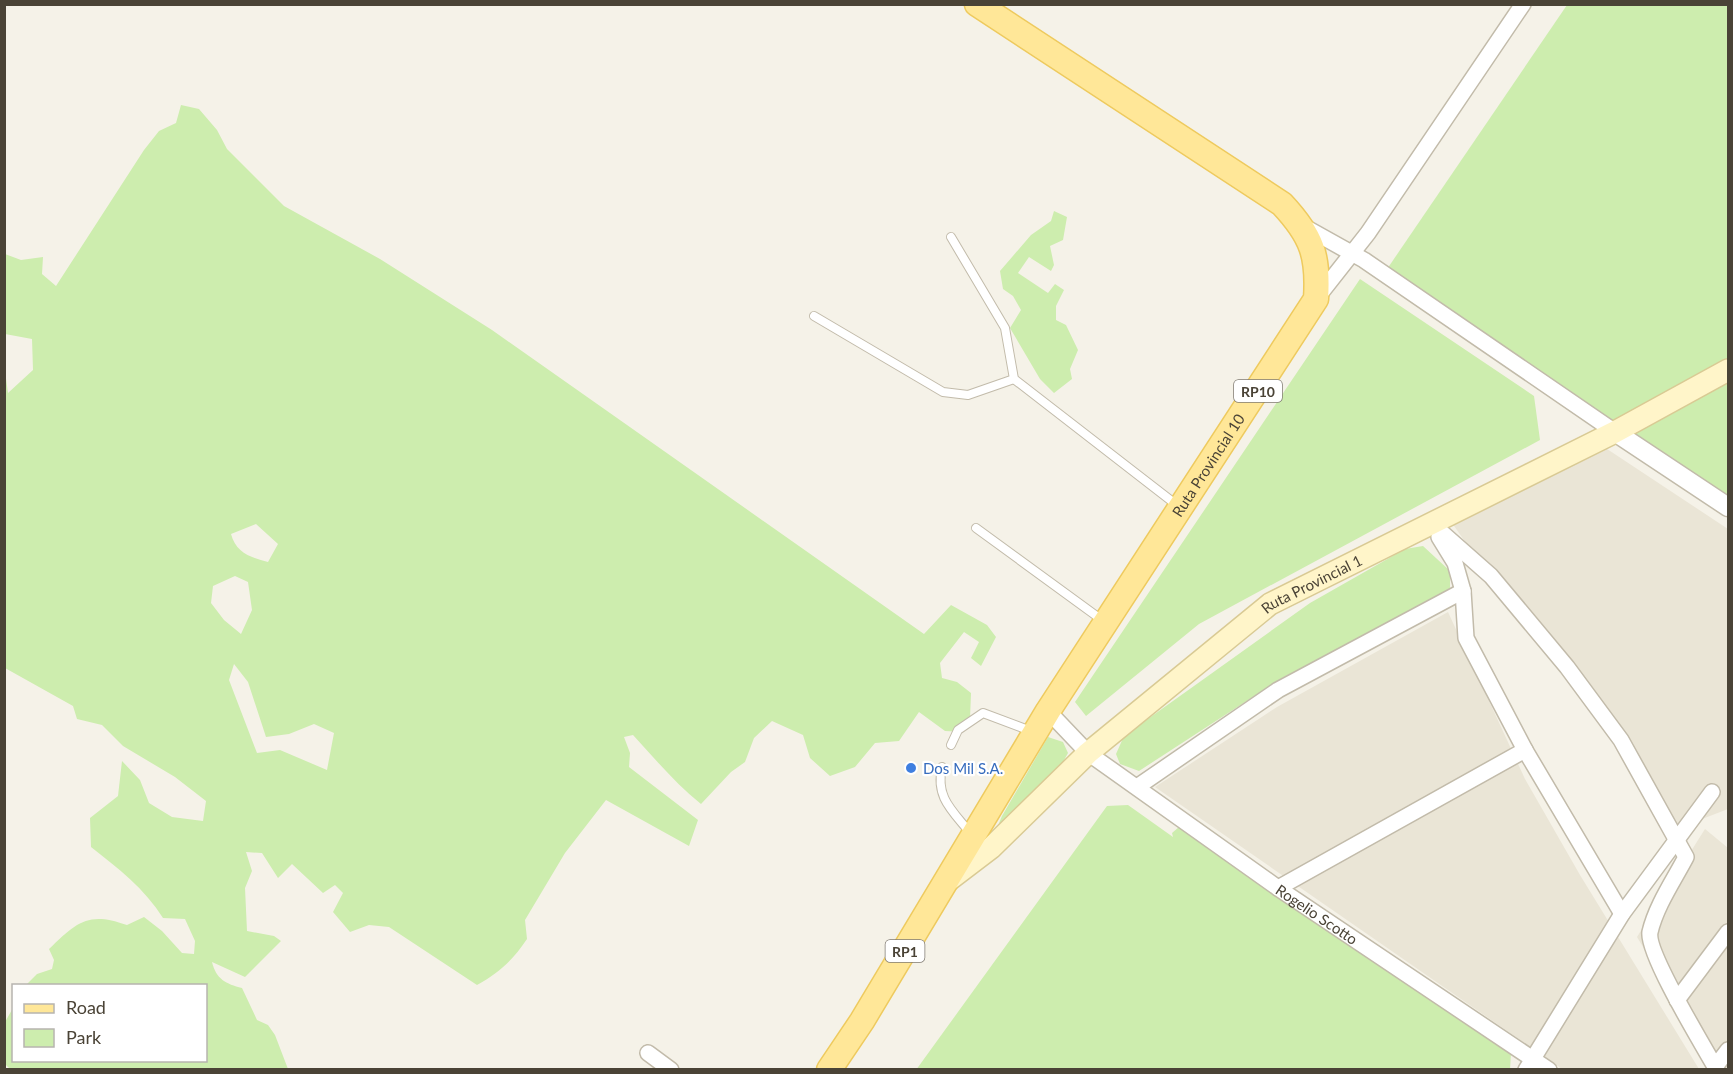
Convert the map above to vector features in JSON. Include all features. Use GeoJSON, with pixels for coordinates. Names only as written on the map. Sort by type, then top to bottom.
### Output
{"type":"FeatureCollection","features":[{"type":"Feature","properties":{"kind":"main road"},"geometry":{"type":"LineString","coordinates":[[977,4],[1282,204],[1302,225],[1313,249],[1318,273],[1316,299]]}},
{"type":"Feature","properties":{"kind":"main road","name":"Ruta Provincial 10"},"geometry":{"type":"LineString","coordinates":[[949,881],[1048,711],[1316,299]]}},
{"type":"Feature","properties":{"kind":"main road","name":"Ruta Provincial 1"},"geometry":{"type":"LineString","coordinates":[[949,881],[991,848],[1088,753],[1270,604],[1615,432],[1728,370]]}},
{"type":"Feature","properties":{"kind":"main road","name":"RP1"},"geometry":{"type":"LineString","coordinates":[[829,1070],[862,1022],[949,881]]}},
{"type":"Feature","properties":{"kind":"street"},"geometry":{"type":"LineString","coordinates":[[1316,299],[1368,233],[1523,4]]}},
{"type":"Feature","properties":{"kind":"street"},"geometry":{"type":"LineString","coordinates":[[1302,225],[1351,252],[1728,507]]}},
{"type":"Feature","properties":{"kind":"street"},"geometry":{"type":"LineString","coordinates":[[1432,524],[1455,563],[1463,591],[1466,638],[1525,750],[1622,914]]}},
{"type":"Feature","properties":{"kind":"street"},"geometry":{"type":"LineString","coordinates":[[1432,524],[1491,576],[1567,667],[1621,740],[1686,856],[1657,913],[1650,935],[1667,982],[1716,1068],[1728,1050]]}},
{"type":"Feature","properties":{"kind":"street"},"geometry":{"type":"LineString","coordinates":[[1137,787],[1278,690],[1463,591]]}},
{"type":"Feature","properties":{"kind":"street","name":"Rogelio Scotto"},"geometry":{"type":"LineString","coordinates":[[1048,711],[1088,753],[1530,1064],[1549,1070]]}},
{"type":"Feature","properties":{"kind":"street"},"geometry":{"type":"LineString","coordinates":[[1278,888],[1525,750]]}},
{"type":"Feature","properties":{"kind":"street"},"geometry":{"type":"LineString","coordinates":[[1530,1064],[1622,914],[1712,792]]}},
{"type":"Feature","properties":{"kind":"street"},"geometry":{"type":"LineString","coordinates":[[1677,1000],[1728,932]]}},
{"type":"Feature","properties":{"kind":"street"},"geometry":{"type":"LineString","coordinates":[[648,1053],[671,1070]]}},
{"type":"Feature","properties":{"kind":"lane"},"geometry":{"type":"LineString","coordinates":[[951,237],[1005,328],[1014,379],[1181,508]]}},
{"type":"Feature","properties":{"kind":"lane"},"geometry":{"type":"LineString","coordinates":[[814,316],[943,392],[968,395],[1014,379]]}},
{"type":"Feature","properties":{"kind":"lane"},"geometry":{"type":"LineString","coordinates":[[976,528],[1106,623]]}},
{"type":"Feature","properties":{"kind":"lane"},"geometry":{"type":"LineString","coordinates":[[951,745],[958,730],[983,713],[1035,733]]}},
{"type":"Feature","properties":{"kind":"lane"},"geometry":{"type":"LineString","coordinates":[[942,767],[938,785],[946,802],[973,838]]}},
{"type":"Feature","properties":{"kind":"shaded area"},"geometry":{"type":"Polygon","coordinates":[[[1598,443],[1728,529],[1728,809],[1671,831],[1554,648],[1501,593],[1445,513],[1598,443]]]}},
{"type":"Feature","properties":{"kind":"shaded area"},"geometry":{"type":"Polygon","coordinates":[[[1448,612],[1525,779],[1580,875],[1699,1069],[1562,1069],[1155,787],[1277,707],[1448,612]]]}},
{"type":"Feature","properties":{"kind":"shaded area"},"geometry":{"type":"Polygon","coordinates":[[[1705,829],[1728,848],[1728,1069],[1717,1069],[1637,937],[1705,829]]]}},
{"type":"Feature","properties":{"kind":"green space"},"geometry":{"type":"Polygon","coordinates":[[[1567,5],[1728,5],[1728,515],[1383,275],[1567,5]]]}},
{"type":"Feature","properties":{"kind":"green space"},"geometry":{"type":"Polygon","coordinates":[[[181,105],[199,109],[217,130],[227,149],[284,206],[380,259],[492,330],[924,634],[951,605],[987,625],[996,637],[981,666],[971,658],[979,642],[964,632],[940,663],[942,678],[957,682],[971,693],[970,719],[964,732],[945,731],[919,712],[899,741],[875,743],[855,767],[830,776],[810,758],[803,735],[772,721],[754,738],[745,762],[731,772],[701,804],[674,780],[633,735],[624,737],[630,753],[629,767],[698,820],[689,846],[606,800],[565,853],[525,920],[527,939],[505,965],[477,985],[389,927],[369,925],[350,932],[333,912],[343,893],[335,885],[323,893],[292,864],[278,878],[262,853],[246,852],[252,871],[245,888],[247,931],[274,936],[281,941],[245,977],[212,962],[216,973],[222,980],[242,988],[257,1020],[268,1025],[275,1035],[288,1069],[10,1069],[5,1064],[5,1022],[12,1010],[12,1062],[207,1062],[207,984],[27,984],[37,974],[52,969],[54,960],[49,949],[76,926],[93,919],[127,925],[144,917],[162,931],[182,953],[194,954],[195,941],[185,919],[163,918],[139,888],[91,847],[90,818],[118,796],[122,761],[140,780],[149,803],[172,817],[203,821],[206,801],[175,777],[123,746],[102,725],[77,719],[73,706],[5,668],[4,364],[8,393],[33,370],[32,339],[5,334],[5,254],[21,260],[43,257],[42,274],[56,286],[144,150],[159,131],[176,123],[181,105]],[[256,524],[231,534],[240,550],[268,562],[278,544],[256,524]],[[235,576],[213,586],[211,603],[224,620],[241,634],[252,610],[248,582],[235,576]],[[234,664],[229,680],[257,753],[280,750],[327,770],[334,733],[314,724],[289,734],[266,737],[248,682],[234,664]]]}},
{"type":"Feature","properties":{"kind":"green space"},"geometry":{"type":"Polygon","coordinates":[[[1054,211],[1067,217],[1063,240],[1050,246],[1054,265],[1051,271],[1029,257],[1018,273],[1048,293],[1055,284],[1064,290],[1056,306],[1056,320],[1066,325],[1078,350],[1070,369],[1072,379],[1054,393],[1040,379],[1010,328],[1021,310],[1013,296],[1003,289],[1000,271],[1031,235],[1051,221],[1054,211]]]}},
{"type":"Feature","properties":{"kind":"green space"},"geometry":{"type":"Polygon","coordinates":[[[1360,279],[1534,396],[1540,440],[1199,624],[1086,716],[1075,702],[1360,279]]]}},
{"type":"Feature","properties":{"kind":"green space"},"geometry":{"type":"Polygon","coordinates":[[[1423,546],[1450,571],[1450,588],[1441,596],[1282,678],[1139,771],[1120,764],[1116,754],[1124,736],[1310,603],[1405,549],[1423,546]]]}},
{"type":"Feature","properties":{"kind":"green space"},"geometry":{"type":"Polygon","coordinates":[[[1048,737],[1063,742],[1068,753],[1063,762],[992,840],[1002,816],[1048,737]]]}},
{"type":"Feature","properties":{"kind":"green space"},"geometry":{"type":"Polygon","coordinates":[[[1128,805],[1173,837],[1172,833],[1179,827],[1511,1053],[1510,1070],[916,1070],[1107,806],[1128,805]]]}},
{"type":"Feature","properties":{"kind":"place","name":"Dos Mil S.A."},"geometry":{"type":"Point","coordinates":[911,768]}}]}
